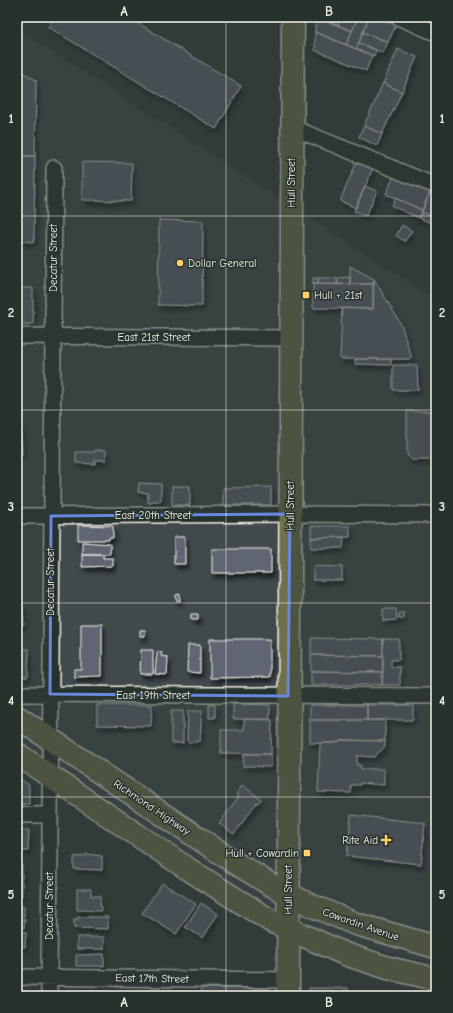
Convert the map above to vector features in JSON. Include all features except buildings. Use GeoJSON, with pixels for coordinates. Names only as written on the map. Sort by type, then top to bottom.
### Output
{"type":"FeatureCollection","features":[{"type":"Feature","properties":{"kind":"main road","name":"Hull Street"},"geometry":{"type":"LineString","coordinates":[[288,988],[288,696],[293,17]]}},
{"type":"Feature","properties":{"kind":"main road","name":"Richmond Highway"},"geometry":{"type":"LineString","coordinates":[[17,717],[234,862],[288,894]]}},
{"type":"Feature","properties":{"kind":"main road"},"geometry":{"type":"LineString","coordinates":[[17,754],[226,894],[288,929],[319,944],[368,962],[436,979]]}},
{"type":"Feature","properties":{"kind":"main road","name":"Cowardin Avenue"},"geometry":{"type":"LineString","coordinates":[[288,894],[356,924],[436,947]]}},
{"type":"Feature","properties":{"kind":"street"},"geometry":{"type":"LineString","coordinates":[[398,17],[436,33]]}},
{"type":"Feature","properties":{"kind":"street"},"geometry":{"type":"LineString","coordinates":[[291,127],[436,186]]}},
{"type":"Feature","properties":{"kind":"street","name":"Decatur Street"},"geometry":{"type":"LineString","coordinates":[[48,996],[54,168]]}},
{"type":"Feature","properties":{"kind":"street","name":"East 21st Street"},"geometry":{"type":"LineString","coordinates":[[17,336],[291,338]]}},
{"type":"Feature","properties":{"kind":"street","name":"East 20th Street"},"geometry":{"type":"LineString","coordinates":[[17,516],[290,514],[436,515]]}},
{"type":"Feature","properties":{"kind":"street","name":"East 19th Street"},"geometry":{"type":"LineString","coordinates":[[17,694],[436,696]]}},
{"type":"Feature","properties":{"kind":"street"},"geometry":{"type":"LineString","coordinates":[[17,815],[49,816]]}},
{"type":"Feature","properties":{"kind":"street","name":"East 17th Street"},"geometry":{"type":"LineString","coordinates":[[17,977],[49,977],[288,988]]}},
{"type":"Feature","properties":{"kind":"highlighted area"},"geometry":{"type":"Polygon","coordinates":[[[290,514],[288,696],[50,694],[51,516],[290,514]]]}},
{"type":"Feature","properties":{"kind":"shaded area"},"geometry":{"type":"Polygon","coordinates":[[[17,29],[436,300],[436,964],[275,923],[17,748],[17,29]]]}},
{"type":"Feature","properties":{"kind":"place","name":"Dollar General"},"geometry":{"type":"Point","coordinates":[180,263]}},
{"type":"Feature","properties":{"kind":"place","name":"Hull + 21st"},"geometry":{"type":"Point","coordinates":[306,295]}},
{"type":"Feature","properties":{"kind":"place","name":"Rite Aid"},"geometry":{"type":"Point","coordinates":[386,840]}},
{"type":"Feature","properties":{"kind":"place","name":"Hull + Cowardin"},"geometry":{"type":"Point","coordinates":[307,853]}}]}
